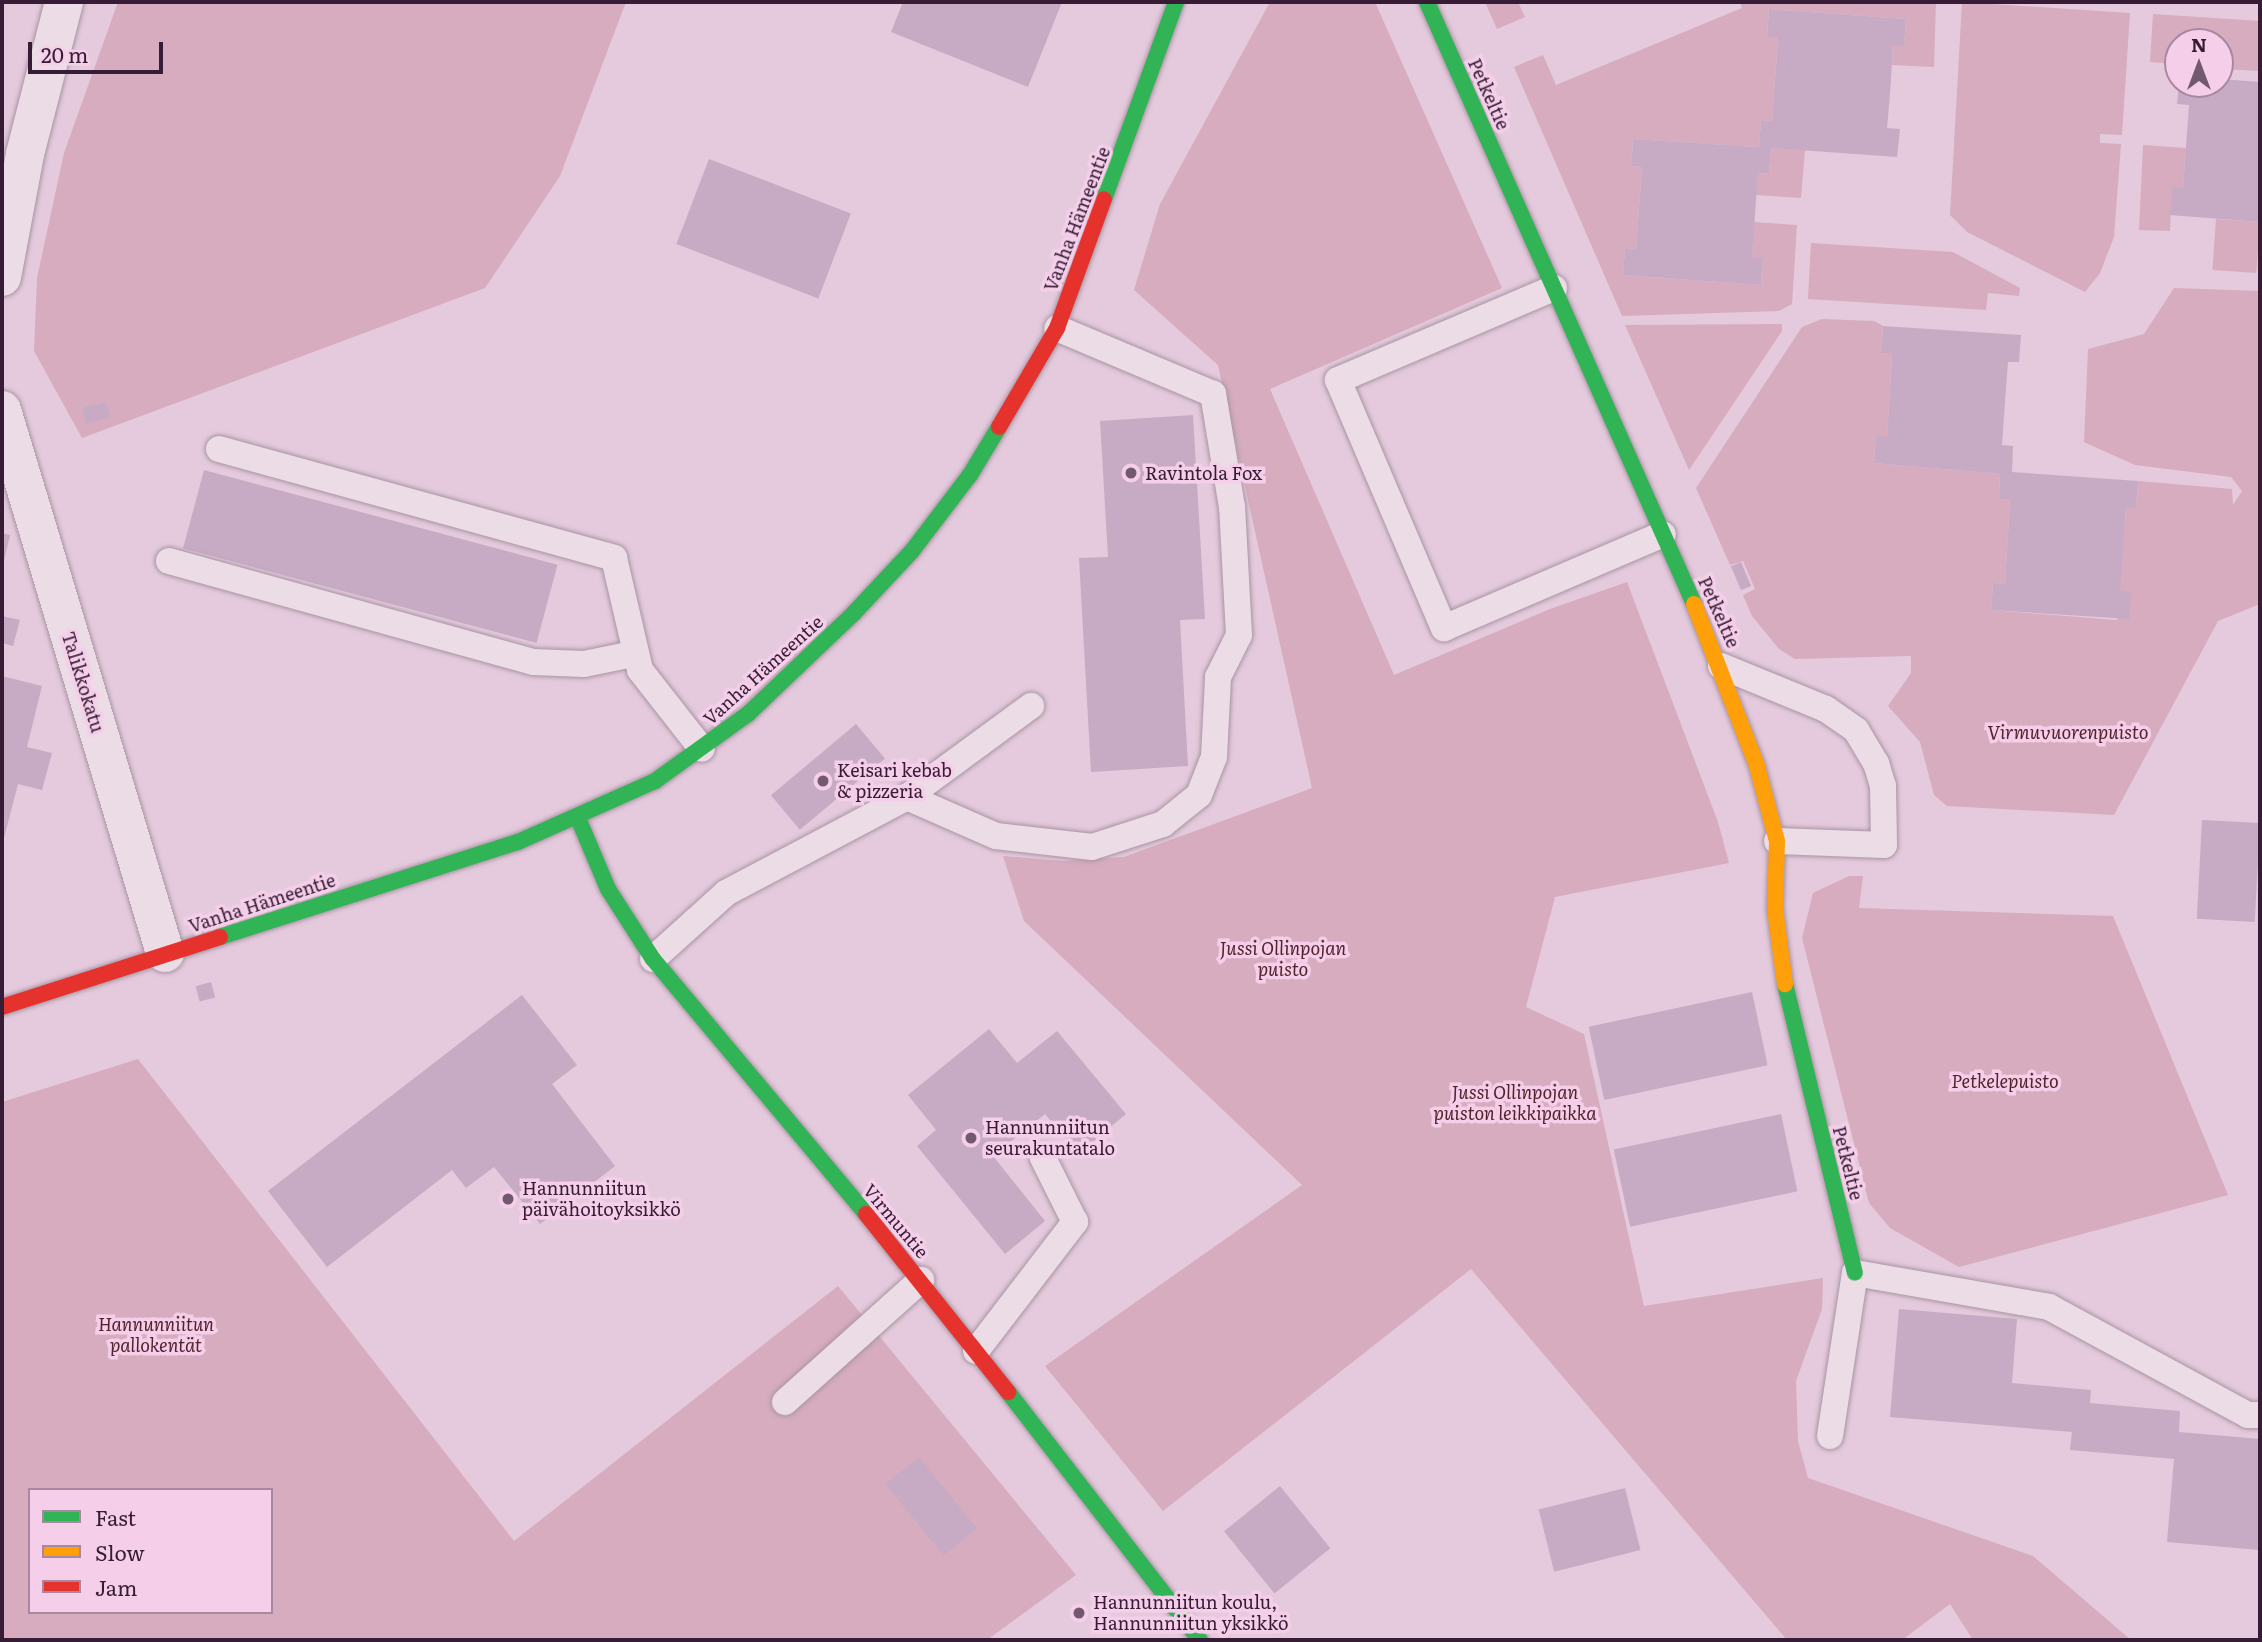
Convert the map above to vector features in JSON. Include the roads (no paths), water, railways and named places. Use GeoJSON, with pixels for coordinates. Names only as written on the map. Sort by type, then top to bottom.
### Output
{"type":"FeatureCollection","features":[{"type":"Feature","properties":{"kind":"street"},"geometry":{"type":"LineString","coordinates":[[2,276],[25,154],[64,2]]}},
{"type":"Feature","properties":{"kind":"street","name":"Vanha Hämeentie"},"geometry":{"type":"LineString","coordinates":[[2,1007],[518,842],[578,818],[655,781],[702,749],[799,668],[912,551],[970,475],[1057,328],[1175,2]]}},
{"type":"Feature","properties":{"kind":"street","name":"Petkeltie"},"geometry":{"type":"LineString","coordinates":[[1427,2],[1721,666],[1777,841],[1775,909],[1781,969],[1855,1273]]}},
{"type":"Feature","properties":{"kind":"street","name":"Talikkokatu"},"geometry":{"type":"LineString","coordinates":[[2,410],[165,953]]}},
{"type":"Feature","properties":{"kind":"street","name":"Virmuntie"},"geometry":{"type":"LineString","coordinates":[[578,818],[608,889],[653,960],[920,1280],[1200,1640]]}},
{"type":"Feature","properties":{"kind":"lane"},"geometry":{"type":"LineString","coordinates":[[1554,288],[1338,380],[1444,628],[1663,534]]}},
{"type":"Feature","properties":{"kind":"lane"},"geometry":{"type":"LineString","coordinates":[[907,797],[996,836],[1092,847],[1163,824],[1199,795],[1214,757],[1218,677],[1239,635],[1232,507],[1213,394],[1057,328]]}},
{"type":"Feature","properties":{"kind":"lane"},"geometry":{"type":"LineString","coordinates":[[219,449],[614,558],[634,654],[640,670],[702,749]]}},
{"type":"Feature","properties":{"kind":"lane"},"geometry":{"type":"LineString","coordinates":[[169,561],[533,662],[584,664],[634,654]]}},
{"type":"Feature","properties":{"kind":"lane"},"geometry":{"type":"LineString","coordinates":[[1721,666],[1826,709],[1856,730],[1868,746],[1883,786],[1884,845],[1777,841]]}},
{"type":"Feature","properties":{"kind":"lane"},"geometry":{"type":"LineString","coordinates":[[653,960],[726,893],[907,797],[1031,706]]}},
{"type":"Feature","properties":{"kind":"lane"},"geometry":{"type":"LineString","coordinates":[[976,1351],[1075,1222],[1043,1158]]}},
{"type":"Feature","properties":{"kind":"lane"},"geometry":{"type":"LineString","coordinates":[[1830,1436],[1855,1273],[2049,1307],[2248,1415],[2260,1415]]}},
{"type":"Feature","properties":{"kind":"lane"},"geometry":{"type":"LineString","coordinates":[[785,1402],[920,1280]]}},
{"type":"Feature","properties":{"kind":"place","name":"Ravintola Fox"},"geometry":{"type":"Point","coordinates":[1131,473]}},
{"type":"Feature","properties":{"kind":"place","name":"Keisari kebab & pizzeria"},"geometry":{"type":"Point","coordinates":[823,781]}},
{"type":"Feature","properties":{"kind":"place","name":"Hannunniitun seurakuntatalo"},"geometry":{"type":"Point","coordinates":[971,1138]}},
{"type":"Feature","properties":{"kind":"place","name":"Hannunniitun päivähoitoyksikkö"},"geometry":{"type":"Point","coordinates":[508,1199]}},
{"type":"Feature","properties":{"kind":"place","name":"Hannunniitun koulu, Hannunniitun yksikkö"},"geometry":{"type":"Point","coordinates":[1079,1613]}},
{"type":"Feature","properties":{"kind":"park label","name":"Virmuvuorenpuisto"},"geometry":{"type":"Point","coordinates":[2068,732]}},
{"type":"Feature","properties":{"kind":"park label","name":"Jussi Ollinpojan puisto"},"geometry":{"type":"Point","coordinates":[1283,960]}},
{"type":"Feature","properties":{"kind":"park label","name":"Petkelepuisto"},"geometry":{"type":"Point","coordinates":[2005,1081]}},
{"type":"Feature","properties":{"kind":"park label","name":"Jussi Ollinpojan puiston leikkipaikka"},"geometry":{"type":"Point","coordinates":[1515,1103]}},
{"type":"Feature","properties":{"kind":"park label","name":"Hannunniitun pallokentät"},"geometry":{"type":"Point","coordinates":[156,1335]}}]}
